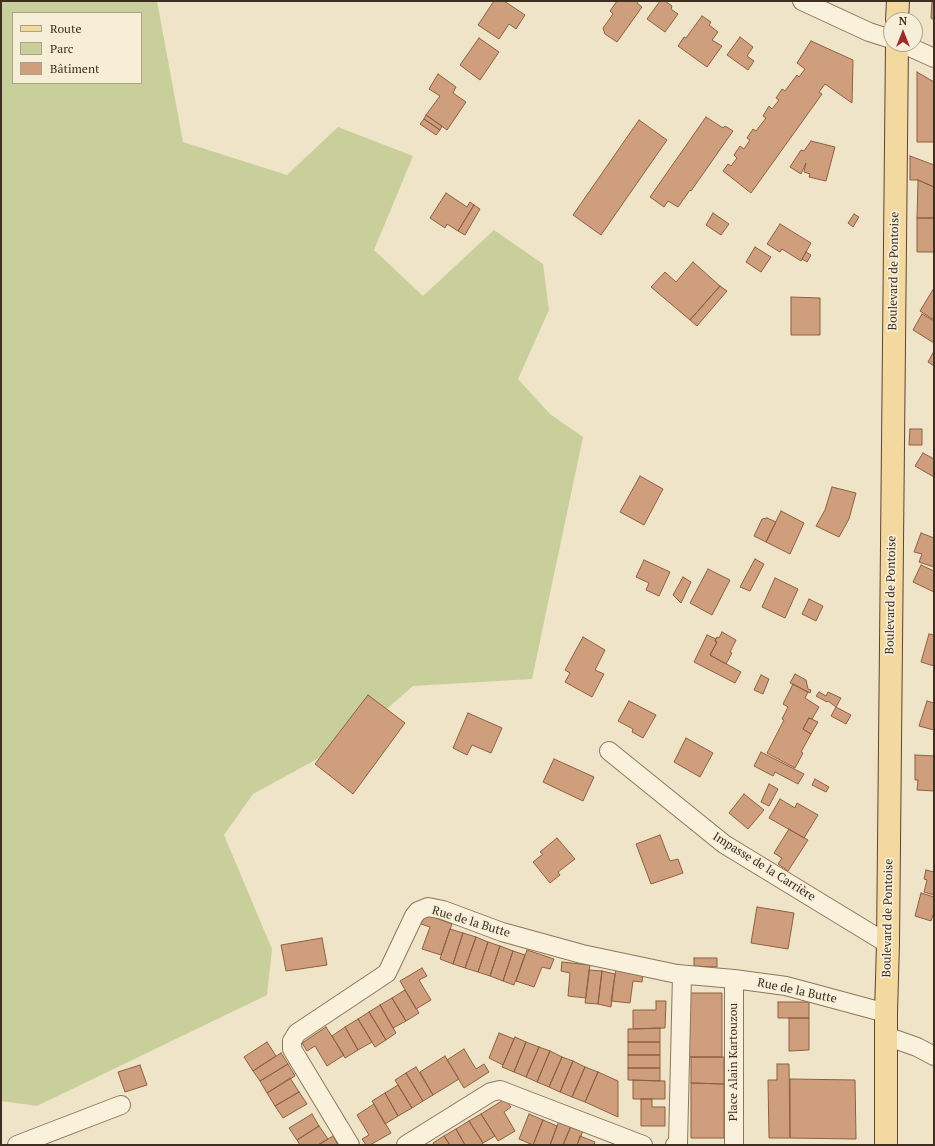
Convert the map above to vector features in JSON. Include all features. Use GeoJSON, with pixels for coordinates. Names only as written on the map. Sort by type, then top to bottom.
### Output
{"type":"FeatureCollection","features":[{"type":"Feature","properties":{"kind":"main road"},"geometry":{"type":"LineString","coordinates":[[897,12],[898,1]]}},
{"type":"Feature","properties":{"kind":"main road","name":"Boulevard de Pontoise"},"geometry":{"type":"LineString","coordinates":[[886,1145],[886,1013],[888,944],[897,52]]}},
{"type":"Feature","properties":{"kind":"street"},"geometry":{"type":"LineString","coordinates":[[802,1],[869,32],[883,36]]}},
{"type":"Feature","properties":{"kind":"street"},"geometry":{"type":"LineString","coordinates":[[921,52],[934,58]]}},
{"type":"Feature","properties":{"kind":"street","name":"Impasse de la Carrière"},"geometry":{"type":"LineString","coordinates":[[609,751],[724,844],[888,944]]}},
{"type":"Feature","properties":{"kind":"street","name":"Rue de la Butte"},"geometry":{"type":"LineString","coordinates":[[350,1145],[292,1049],[292,1041],[297,1033],[387,973],[414,916],[418,911],[428,907],[443,910],[502,932],[582,954],[682,975],[734,979],[786,986],[886,1013]]}},
{"type":"Feature","properties":{"kind":"street"},"geometry":{"type":"LineString","coordinates":[[674,1145],[678,1144],[682,975]]}},
{"type":"Feature","properties":{"kind":"street","name":"Place Alain Kartouzou"},"geometry":{"type":"LineString","coordinates":[[734,979],[734,1145]]}},
{"type":"Feature","properties":{"kind":"street"},"geometry":{"type":"LineString","coordinates":[[886,1036],[917,1047],[934,1056]]}},
{"type":"Feature","properties":{"kind":"street"},"geometry":{"type":"LineString","coordinates":[[406,1145],[491,1092],[500,1090],[643,1145]]}},
{"type":"Feature","properties":{"kind":"street"},"geometry":{"type":"LineString","coordinates":[[18,1145],[121,1105]]}},
{"type":"Feature","properties":{"kind":"green space"},"geometry":{"type":"Polygon","coordinates":[[[1,1],[157,1],[183,142],[287,175],[338,127],[413,156],[374,250],[423,296],[494,230],[543,264],[549,310],[518,379],[550,414],[583,437],[532,679],[413,686],[350,741],[253,794],[224,835],[272,949],[267,995],[37,1106],[1,1101],[1,1]]]}},
{"type":"Feature","properties":{"kind":"building"},"geometry":{"type":"Polygon","coordinates":[[[494,1],[504,1],[525,15],[516,29],[509,24],[499,39],[478,25],[494,1]]]}},
{"type":"Feature","properties":{"kind":"building"},"geometry":{"type":"Polygon","coordinates":[[[617,1],[638,1],[637,3],[642,7],[617,42],[605,34],[603,28],[613,14],[610,11],[617,1]]]}},
{"type":"Feature","properties":{"kind":"building"},"geometry":{"type":"Polygon","coordinates":[[[660,1],[665,1],[672,6],[671,9],[678,14],[665,32],[647,19],[660,1]]]}},
{"type":"Feature","properties":{"kind":"building"},"geometry":{"type":"Polygon","coordinates":[[[932,1],[934,1],[934,20],[931,18],[932,1]]]}},
{"type":"Feature","properties":{"kind":"building"},"geometry":{"type":"Polygon","coordinates":[[[702,16],[711,22],[709,25],[718,32],[712,40],[722,46],[707,67],[678,46],[684,37],[686,38],[702,16]]]}},
{"type":"Feature","properties":{"kind":"building"},"geometry":{"type":"Polygon","coordinates":[[[740,37],[753,47],[747,56],[754,61],[748,70],[727,55],[740,37]]]}},
{"type":"Feature","properties":{"kind":"building"},"geometry":{"type":"Polygon","coordinates":[[[479,38],[499,52],[480,80],[460,65],[479,38]]]}},
{"type":"Feature","properties":{"kind":"building"},"geometry":{"type":"Polygon","coordinates":[[[811,41],[853,60],[852,103],[825,84],[819,92],[822,94],[751,193],[723,171],[728,164],[731,166],[737,158],[734,155],[740,146],[744,149],[750,140],[747,138],[753,129],[756,131],[766,118],[763,116],[769,106],[772,109],[779,100],[776,98],[782,89],[785,91],[797,75],[799,77],[805,69],[797,63],[811,41]]]}},
{"type":"Feature","properties":{"kind":"building"},"geometry":{"type":"Polygon","coordinates":[[[917,72],[934,82],[934,142],[917,142],[917,72]]]}},
{"type":"Feature","properties":{"kind":"building"},"geometry":{"type":"Polygon","coordinates":[[[438,74],[456,87],[453,93],[466,102],[447,130],[426,115],[440,96],[429,89],[438,74]]]}},
{"type":"Feature","properties":{"kind":"building"},"geometry":{"type":"Polygon","coordinates":[[[426,115],[442,126],[440,130],[424,119],[426,115]]]}},
{"type":"Feature","properties":{"kind":"building"},"geometry":{"type":"Polygon","coordinates":[[[706,117],[723,128],[725,126],[733,131],[678,207],[668,201],[664,207],[650,197],[706,117]]]}},
{"type":"Feature","properties":{"kind":"building"},"geometry":{"type":"Polygon","coordinates":[[[424,119],[440,130],[436,135],[420,124],[424,119]]]}},
{"type":"Feature","properties":{"kind":"building"},"geometry":{"type":"Polygon","coordinates":[[[639,120],[667,140],[601,235],[573,215],[639,120]]]}},
{"type":"Feature","properties":{"kind":"building"},"geometry":{"type":"Polygon","coordinates":[[[811,141],[835,147],[826,181],[809,177],[810,174],[804,172],[806,163],[801,174],[790,167],[801,150],[804,151],[811,141]]]}},
{"type":"Feature","properties":{"kind":"building"},"geometry":{"type":"Polygon","coordinates":[[[910,156],[934,165],[934,187],[918,180],[910,180],[910,156]]]}},
{"type":"Feature","properties":{"kind":"building"},"geometry":{"type":"Polygon","coordinates":[[[918,180],[934,187],[934,218],[917,218],[918,180]]]}},
{"type":"Feature","properties":{"kind":"building"},"geometry":{"type":"Polygon","coordinates":[[[446,193],[467,207],[470,202],[474,205],[458,231],[447,224],[445,228],[430,218],[446,193]]]}},
{"type":"Feature","properties":{"kind":"building"},"geometry":{"type":"Polygon","coordinates":[[[474,205],[480,209],[465,235],[458,231],[474,205]]]}},
{"type":"Feature","properties":{"kind":"building"},"geometry":{"type":"Polygon","coordinates":[[[713,213],[729,224],[721,235],[706,225],[713,213]]]}},
{"type":"Feature","properties":{"kind":"building"},"geometry":{"type":"Polygon","coordinates":[[[854,214],[859,217],[853,227],[848,223],[854,214]]]}},
{"type":"Feature","properties":{"kind":"building"},"geometry":{"type":"Polygon","coordinates":[[[917,218],[934,218],[934,252],[917,252],[917,218]]]}},
{"type":"Feature","properties":{"kind":"building"},"geometry":{"type":"Polygon","coordinates":[[[780,224],[811,243],[801,261],[782,249],[780,252],[767,244],[780,224]]]}},
{"type":"Feature","properties":{"kind":"building"},"geometry":{"type":"Polygon","coordinates":[[[755,247],[771,257],[761,272],[746,262],[755,247]]]}},
{"type":"Feature","properties":{"kind":"building"},"geometry":{"type":"Polygon","coordinates":[[[806,252],[811,255],[807,262],[802,259],[806,252]]]}},
{"type":"Feature","properties":{"kind":"building"},"geometry":{"type":"Polygon","coordinates":[[[693,262],[720,286],[690,320],[651,287],[665,272],[676,282],[693,262]]]}},
{"type":"Feature","properties":{"kind":"building"},"geometry":{"type":"Polygon","coordinates":[[[720,286],[727,291],[697,326],[690,320],[720,286]]]}},
{"type":"Feature","properties":{"kind":"building"},"geometry":{"type":"Polygon","coordinates":[[[934,288],[934,320],[920,311],[934,288]]]}},
{"type":"Feature","properties":{"kind":"building"},"geometry":{"type":"Polygon","coordinates":[[[791,297],[820,298],[820,335],[791,335],[791,297]]]}},
{"type":"Feature","properties":{"kind":"building"},"geometry":{"type":"Polygon","coordinates":[[[922,314],[934,321],[934,343],[913,330],[922,314]]]}},
{"type":"Feature","properties":{"kind":"building"},"geometry":{"type":"Polygon","coordinates":[[[934,351],[934,366],[928,362],[934,351]]]}},
{"type":"Feature","properties":{"kind":"building"},"geometry":{"type":"Polygon","coordinates":[[[910,429],[922,429],[922,445],[909,445],[910,429]]]}},
{"type":"Feature","properties":{"kind":"building"},"geometry":{"type":"Polygon","coordinates":[[[923,453],[934,459],[934,477],[915,466],[923,453]]]}},
{"type":"Feature","properties":{"kind":"building"},"geometry":{"type":"Polygon","coordinates":[[[640,476],[663,489],[644,525],[620,512],[640,476]]]}},
{"type":"Feature","properties":{"kind":"building"},"geometry":{"type":"Polygon","coordinates":[[[832,487],[856,493],[849,519],[839,537],[816,526],[825,510],[832,487]]]}},
{"type":"Feature","properties":{"kind":"building"},"geometry":{"type":"Polygon","coordinates":[[[781,511],[804,523],[790,554],[766,542],[781,511]]]}},
{"type":"Feature","properties":{"kind":"building"},"geometry":{"type":"Polygon","coordinates":[[[767,518],[776,522],[766,542],[754,536],[762,519],[767,518]]]}},
{"type":"Feature","properties":{"kind":"building"},"geometry":{"type":"Polygon","coordinates":[[[921,533],[934,538],[934,567],[919,562],[922,554],[914,552],[921,533]]]}},
{"type":"Feature","properties":{"kind":"building"},"geometry":{"type":"Polygon","coordinates":[[[755,559],[764,564],[750,591],[740,587],[755,559]]]}},
{"type":"Feature","properties":{"kind":"building"},"geometry":{"type":"Polygon","coordinates":[[[644,560],[670,572],[659,596],[646,590],[649,583],[636,577],[644,560]]]}},
{"type":"Feature","properties":{"kind":"building"},"geometry":{"type":"Polygon","coordinates":[[[921,565],[934,571],[934,592],[913,582],[921,565]]]}},
{"type":"Feature","properties":{"kind":"building"},"geometry":{"type":"Polygon","coordinates":[[[708,569],[730,580],[712,615],[690,603],[708,569]]]}},
{"type":"Feature","properties":{"kind":"building"},"geometry":{"type":"Polygon","coordinates":[[[683,577],[691,582],[681,603],[673,595],[683,577]]]}},
{"type":"Feature","properties":{"kind":"building"},"geometry":{"type":"Polygon","coordinates":[[[775,578],[798,589],[785,618],[762,607],[775,578]]]}},
{"type":"Feature","properties":{"kind":"building"},"geometry":{"type":"Polygon","coordinates":[[[809,599],[823,606],[816,621],[802,614],[809,599]]]}},
{"type":"Feature","properties":{"kind":"building"},"geometry":{"type":"Polygon","coordinates":[[[722,632],[736,640],[730,652],[732,653],[726,664],[710,655],[717,642],[715,641],[717,637],[719,638],[722,632]]]}},
{"type":"Feature","properties":{"kind":"building"},"geometry":{"type":"Polygon","coordinates":[[[929,634],[934,635],[934,666],[921,662],[929,634]]]}},
{"type":"Feature","properties":{"kind":"building"},"geometry":{"type":"Polygon","coordinates":[[[707,635],[716,639],[715,641],[717,642],[710,655],[741,672],[735,683],[694,662],[707,635]]]}},
{"type":"Feature","properties":{"kind":"building"},"geometry":{"type":"Polygon","coordinates":[[[583,637],[605,650],[595,670],[604,674],[592,697],[565,682],[570,673],[565,670],[583,637]]]}},
{"type":"Feature","properties":{"kind":"building"},"geometry":{"type":"Polygon","coordinates":[[[795,674],[806,680],[808,689],[811,690],[810,693],[790,683],[795,674]]]}},
{"type":"Feature","properties":{"kind":"building"},"geometry":{"type":"Polygon","coordinates":[[[761,675],[769,679],[763,694],[754,690],[761,675]]]}},
{"type":"Feature","properties":{"kind":"building"},"geometry":{"type":"Polygon","coordinates":[[[793,684],[808,692],[805,698],[819,707],[812,719],[809,718],[803,729],[811,734],[801,752],[803,753],[795,768],[767,753],[784,720],[782,719],[788,707],[783,704],[793,684]]]}},
{"type":"Feature","properties":{"kind":"building"},"geometry":{"type":"Polygon","coordinates":[[[819,692],[826,696],[828,692],[841,698],[836,707],[828,701],[827,702],[816,696],[819,692]]]}},
{"type":"Feature","properties":{"kind":"building"},"geometry":{"type":"Polygon","coordinates":[[[368,695],[405,723],[353,794],[315,764],[368,695]]]}},
{"type":"Feature","properties":{"kind":"building"},"geometry":{"type":"Polygon","coordinates":[[[629,701],[656,715],[643,738],[632,732],[633,729],[618,721],[629,701]]]}},
{"type":"Feature","properties":{"kind":"building"},"geometry":{"type":"Polygon","coordinates":[[[927,701],[934,703],[934,730],[919,726],[927,701]]]}},
{"type":"Feature","properties":{"kind":"building"},"geometry":{"type":"Polygon","coordinates":[[[836,707],[851,715],[846,724],[831,716],[836,707]]]}},
{"type":"Feature","properties":{"kind":"building"},"geometry":{"type":"Polygon","coordinates":[[[468,713],[502,728],[491,753],[472,745],[467,755],[453,748],[468,713]]]}},
{"type":"Feature","properties":{"kind":"building"},"geometry":{"type":"Polygon","coordinates":[[[809,718],[818,722],[811,734],[803,729],[809,718]]]}},
{"type":"Feature","properties":{"kind":"building"},"geometry":{"type":"Polygon","coordinates":[[[686,738],[713,753],[700,777],[674,762],[686,738]]]}},
{"type":"Feature","properties":{"kind":"building"},"geometry":{"type":"Polygon","coordinates":[[[761,752],[804,774],[798,784],[775,772],[773,776],[754,766],[761,752]]]}},
{"type":"Feature","properties":{"kind":"building"},"geometry":{"type":"Polygon","coordinates":[[[915,755],[934,756],[934,791],[917,790],[918,780],[915,780],[915,755]]]}},
{"type":"Feature","properties":{"kind":"building"},"geometry":{"type":"Polygon","coordinates":[[[554,759],[594,777],[583,801],[543,782],[554,759]]]}},
{"type":"Feature","properties":{"kind":"building"},"geometry":{"type":"Polygon","coordinates":[[[815,779],[829,787],[826,792],[812,785],[815,779]]]}},
{"type":"Feature","properties":{"kind":"building"},"geometry":{"type":"Polygon","coordinates":[[[769,784],[778,789],[769,806],[761,802],[769,784]]]}},
{"type":"Feature","properties":{"kind":"building"},"geometry":{"type":"Polygon","coordinates":[[[744,794],[764,810],[748,829],[729,813],[744,794]]]}},
{"type":"Feature","properties":{"kind":"building"},"geometry":{"type":"Polygon","coordinates":[[[780,799],[795,808],[797,803],[818,815],[804,838],[769,818],[780,799]]]}},
{"type":"Feature","properties":{"kind":"building"},"geometry":{"type":"Polygon","coordinates":[[[789,829],[808,840],[788,871],[778,864],[782,858],[774,853],[789,829]]]}},
{"type":"Feature","properties":{"kind":"building"},"geometry":{"type":"Polygon","coordinates":[[[660,835],[670,861],[678,859],[683,873],[651,884],[636,844],[660,835]]]}},
{"type":"Feature","properties":{"kind":"building"},"geometry":{"type":"Polygon","coordinates":[[[557,838],[575,859],[558,872],[560,875],[550,883],[533,862],[543,854],[540,852],[557,838]]]}},
{"type":"Feature","properties":{"kind":"building"},"geometry":{"type":"Polygon","coordinates":[[[926,870],[934,872],[934,895],[924,892],[927,880],[924,879],[926,870]]]}},
{"type":"Feature","properties":{"kind":"building"},"geometry":{"type":"Polygon","coordinates":[[[921,893],[934,897],[934,912],[931,921],[915,916],[921,893]]]}},
{"type":"Feature","properties":{"kind":"building"},"geometry":{"type":"Polygon","coordinates":[[[757,907],[794,913],[788,949],[751,943],[757,907]]]}},
{"type":"Feature","properties":{"kind":"building"},"geometry":{"type":"Polygon","coordinates":[[[425,914],[452,924],[441,955],[422,949],[430,927],[421,924],[425,914]]]}},
{"type":"Feature","properties":{"kind":"building"},"geometry":{"type":"Polygon","coordinates":[[[450,929],[463,933],[453,964],[440,959],[450,929]]]}},
{"type":"Feature","properties":{"kind":"building"},"geometry":{"type":"Polygon","coordinates":[[[463,933],[476,937],[465,968],[453,964],[463,933]]]}},
{"type":"Feature","properties":{"kind":"building"},"geometry":{"type":"Polygon","coordinates":[[[476,937],[488,942],[478,972],[465,968],[476,937]]]}},
{"type":"Feature","properties":{"kind":"building"},"geometry":{"type":"Polygon","coordinates":[[[322,938],[327,965],[286,971],[281,945],[322,938]]]}},
{"type":"Feature","properties":{"kind":"building"},"geometry":{"type":"Polygon","coordinates":[[[488,942],[500,946],[490,976],[478,972],[488,942]]]}},
{"type":"Feature","properties":{"kind":"building"},"geometry":{"type":"Polygon","coordinates":[[[500,946],[513,951],[503,981],[490,976],[500,946]]]}},
{"type":"Feature","properties":{"kind":"building"},"geometry":{"type":"Polygon","coordinates":[[[527,950],[554,959],[550,969],[542,967],[534,987],[516,981],[527,950]]]}},
{"type":"Feature","properties":{"kind":"building"},"geometry":{"type":"Polygon","coordinates":[[[513,951],[525,955],[514,985],[503,981],[513,951]]]}},
{"type":"Feature","properties":{"kind":"building"},"geometry":{"type":"Polygon","coordinates":[[[694,958],[717,958],[717,967],[694,966],[694,958]]]}},
{"type":"Feature","properties":{"kind":"building"},"geometry":{"type":"Polygon","coordinates":[[[562,962],[590,965],[586,998],[568,996],[570,973],[561,971],[562,962]]]}},
{"type":"Feature","properties":{"kind":"building"},"geometry":{"type":"Polygon","coordinates":[[[422,968],[427,976],[419,980],[431,1000],[416,1009],[400,981],[422,968]]]}},
{"type":"Feature","properties":{"kind":"building"},"geometry":{"type":"Polygon","coordinates":[[[616,969],[643,972],[642,982],[633,981],[630,1003],[611,1001],[616,969]]]}},
{"type":"Feature","properties":{"kind":"building"},"geometry":{"type":"Polygon","coordinates":[[[589,970],[602,971],[598,1004],[585,1003],[589,970]]]}},
{"type":"Feature","properties":{"kind":"building"},"geometry":{"type":"Polygon","coordinates":[[[602,971],[615,974],[611,1007],[598,1004],[602,971]]]}},
{"type":"Feature","properties":{"kind":"building"},"geometry":{"type":"Polygon","coordinates":[[[405,990],[419,1013],[406,1021],[392,998],[405,990]]]}},
{"type":"Feature","properties":{"kind":"building"},"geometry":{"type":"Polygon","coordinates":[[[690,993],[722,993],[722,1057],[689,1057],[690,993]]]}},
{"type":"Feature","properties":{"kind":"building"},"geometry":{"type":"Polygon","coordinates":[[[392,998],[406,1021],[393,1028],[380,1005],[392,998]]]}},
{"type":"Feature","properties":{"kind":"building"},"geometry":{"type":"Polygon","coordinates":[[[656,1001],[666,1001],[665,1028],[633,1029],[633,1010],[656,1010],[656,1001]]]}},
{"type":"Feature","properties":{"kind":"building"},"geometry":{"type":"Polygon","coordinates":[[[778,1002],[809,1002],[809,1018],[778,1018],[778,1002]]]}},
{"type":"Feature","properties":{"kind":"building"},"geometry":{"type":"Polygon","coordinates":[[[380,1005],[396,1033],[386,1040],[369,1012],[380,1005]]]}},
{"type":"Feature","properties":{"kind":"building"},"geometry":{"type":"Polygon","coordinates":[[[369,1012],[386,1040],[375,1047],[358,1019],[369,1012]]]}},
{"type":"Feature","properties":{"kind":"building"},"geometry":{"type":"Polygon","coordinates":[[[789,1018],[809,1018],[809,1050],[789,1051],[789,1018]]]}},
{"type":"Feature","properties":{"kind":"building"},"geometry":{"type":"Polygon","coordinates":[[[358,1019],[372,1042],[358,1050],[345,1027],[358,1019]]]}},
{"type":"Feature","properties":{"kind":"building"},"geometry":{"type":"Polygon","coordinates":[[[326,1027],[344,1055],[327,1066],[315,1046],[307,1051],[302,1043],[326,1027]]]}},
{"type":"Feature","properties":{"kind":"building"},"geometry":{"type":"Polygon","coordinates":[[[345,1027],[358,1050],[345,1058],[332,1036],[345,1027]]]}},
{"type":"Feature","properties":{"kind":"building"},"geometry":{"type":"Polygon","coordinates":[[[660,1028],[660,1042],[628,1042],[628,1029],[660,1028]]]}},
{"type":"Feature","properties":{"kind":"building"},"geometry":{"type":"Polygon","coordinates":[[[499,1033],[514,1039],[503,1065],[489,1058],[499,1033]]]}},
{"type":"Feature","properties":{"kind":"building"},"geometry":{"type":"Polygon","coordinates":[[[515,1037],[526,1042],[514,1072],[502,1067],[515,1037]]]}},
{"type":"Feature","properties":{"kind":"building"},"geometry":{"type":"Polygon","coordinates":[[[267,1042],[276,1056],[253,1071],[244,1057],[267,1042]]]}},
{"type":"Feature","properties":{"kind":"building"},"geometry":{"type":"Polygon","coordinates":[[[526,1042],[539,1047],[526,1077],[514,1072],[526,1042]]]}},
{"type":"Feature","properties":{"kind":"building"},"geometry":{"type":"Polygon","coordinates":[[[628,1042],[660,1042],[660,1055],[628,1055],[628,1042]]]}},
{"type":"Feature","properties":{"kind":"building"},"geometry":{"type":"Polygon","coordinates":[[[539,1047],[550,1051],[537,1082],[526,1077],[539,1047]]]}},
{"type":"Feature","properties":{"kind":"building"},"geometry":{"type":"Polygon","coordinates":[[[464,1049],[476,1069],[484,1064],[489,1072],[464,1088],[447,1060],[464,1049]]]}},
{"type":"Feature","properties":{"kind":"building"},"geometry":{"type":"Polygon","coordinates":[[[550,1051],[562,1057],[549,1087],[537,1082],[550,1051]]]}},
{"type":"Feature","properties":{"kind":"building"},"geometry":{"type":"Polygon","coordinates":[[[281,1053],[288,1064],[260,1081],[253,1071],[281,1053]]]}},
{"type":"Feature","properties":{"kind":"building"},"geometry":{"type":"Polygon","coordinates":[[[628,1055],[660,1055],[660,1068],[628,1068],[628,1055]]]}},
{"type":"Feature","properties":{"kind":"building"},"geometry":{"type":"Polygon","coordinates":[[[445,1056],[459,1079],[433,1095],[420,1072],[445,1056]]]}},
{"type":"Feature","properties":{"kind":"building"},"geometry":{"type":"Polygon","coordinates":[[[562,1057],[573,1061],[560,1092],[549,1087],[562,1057]]]}},
{"type":"Feature","properties":{"kind":"building"},"geometry":{"type":"Polygon","coordinates":[[[691,1057],[724,1057],[724,1084],[691,1083],[691,1057]]]}},
{"type":"Feature","properties":{"kind":"building"},"geometry":{"type":"Polygon","coordinates":[[[573,1061],[585,1067],[572,1097],[560,1092],[573,1061]]]}},
{"type":"Feature","properties":{"kind":"building"},"geometry":{"type":"Polygon","coordinates":[[[288,1064],[295,1076],[267,1093],[260,1081],[288,1064]]]}},
{"type":"Feature","properties":{"kind":"building"},"geometry":{"type":"Polygon","coordinates":[[[777,1064],[789,1064],[790,1138],[769,1138],[768,1080],[777,1080],[777,1064]]]}},
{"type":"Feature","properties":{"kind":"building"},"geometry":{"type":"Polygon","coordinates":[[[140,1065],[147,1085],[125,1092],[118,1072],[140,1065]]]}},
{"type":"Feature","properties":{"kind":"building"},"geometry":{"type":"Polygon","coordinates":[[[416,1067],[433,1095],[423,1101],[406,1073],[416,1067]]]}},
{"type":"Feature","properties":{"kind":"building"},"geometry":{"type":"Polygon","coordinates":[[[585,1067],[598,1072],[585,1102],[572,1097],[585,1067]]]}},
{"type":"Feature","properties":{"kind":"building"},"geometry":{"type":"Polygon","coordinates":[[[628,1068],[660,1068],[660,1081],[628,1080],[628,1068]]]}},
{"type":"Feature","properties":{"kind":"building"},"geometry":{"type":"Polygon","coordinates":[[[598,1072],[618,1081],[618,1117],[585,1102],[598,1072]]]}},
{"type":"Feature","properties":{"kind":"building"},"geometry":{"type":"Polygon","coordinates":[[[406,1073],[423,1101],[412,1108],[395,1080],[406,1073]]]}},
{"type":"Feature","properties":{"kind":"building"},"geometry":{"type":"Polygon","coordinates":[[[290,1078],[299,1092],[275,1106],[267,1093],[290,1078]]]}},
{"type":"Feature","properties":{"kind":"building"},"geometry":{"type":"Polygon","coordinates":[[[790,1079],[855,1080],[856,1139],[790,1138],[790,1079]]]}},
{"type":"Feature","properties":{"kind":"building"},"geometry":{"type":"Polygon","coordinates":[[[633,1080],[665,1081],[665,1099],[633,1099],[633,1080]]]}},
{"type":"Feature","properties":{"kind":"building"},"geometry":{"type":"Polygon","coordinates":[[[691,1083],[724,1084],[724,1138],[691,1138],[691,1083]]]}},
{"type":"Feature","properties":{"kind":"building"},"geometry":{"type":"Polygon","coordinates":[[[398,1085],[412,1108],[398,1116],[385,1093],[398,1085]]]}},
{"type":"Feature","properties":{"kind":"building"},"geometry":{"type":"Polygon","coordinates":[[[299,1092],[307,1104],[283,1118],[275,1106],[299,1092]]]}},
{"type":"Feature","properties":{"kind":"building"},"geometry":{"type":"Polygon","coordinates":[[[385,1093],[398,1116],[385,1124],[372,1101],[385,1093]]]}},
{"type":"Feature","properties":{"kind":"building"},"geometry":{"type":"Polygon","coordinates":[[[505,1099],[511,1107],[504,1112],[515,1131],[498,1141],[481,1114],[505,1099]]]}},
{"type":"Feature","properties":{"kind":"building"},"geometry":{"type":"Polygon","coordinates":[[[641,1099],[652,1099],[652,1107],[665,1107],[665,1126],[641,1126],[641,1099]]]}},
{"type":"Feature","properties":{"kind":"building"},"geometry":{"type":"Polygon","coordinates":[[[374,1104],[391,1133],[370,1145],[366,1145],[362,1139],[369,1135],[357,1115],[374,1104]]]}},
{"type":"Feature","properties":{"kind":"building"},"geometry":{"type":"Polygon","coordinates":[[[312,1114],[319,1126],[297,1140],[289,1128],[312,1114]]]}},
{"type":"Feature","properties":{"kind":"building"},"geometry":{"type":"Polygon","coordinates":[[[481,1114],[495,1136],[483,1143],[469,1121],[481,1114]]]}},
{"type":"Feature","properties":{"kind":"building"},"geometry":{"type":"Polygon","coordinates":[[[529,1114],[543,1120],[533,1145],[519,1139],[529,1114]]]}},
{"type":"Feature","properties":{"kind":"building"},"geometry":{"type":"Polygon","coordinates":[[[543,1120],[557,1126],[550,1145],[533,1145],[543,1120]]]}},
{"type":"Feature","properties":{"kind":"building"},"geometry":{"type":"Polygon","coordinates":[[[469,1121],[483,1143],[480,1145],[465,1145],[456,1129],[469,1121]]]}},
{"type":"Feature","properties":{"kind":"building"},"geometry":{"type":"Polygon","coordinates":[[[559,1121],[571,1126],[563,1145],[550,1145],[559,1121]]]}},
{"type":"Feature","properties":{"kind":"building"},"geometry":{"type":"Polygon","coordinates":[[[319,1126],[328,1139],[318,1145],[300,1145],[297,1140],[319,1126]]]}},
{"type":"Feature","properties":{"kind":"building"},"geometry":{"type":"Polygon","coordinates":[[[571,1126],[583,1131],[577,1145],[563,1145],[571,1126]]]}},
{"type":"Feature","properties":{"kind":"building"},"geometry":{"type":"Polygon","coordinates":[[[456,1129],[465,1145],[450,1145],[444,1136],[456,1129]]]}},
{"type":"Feature","properties":{"kind":"building"},"geometry":{"type":"Polygon","coordinates":[[[333,1136],[338,1145],[318,1145],[333,1136]]]}},
{"type":"Feature","properties":{"kind":"building"},"geometry":{"type":"Polygon","coordinates":[[[444,1136],[450,1145],[434,1145],[433,1143],[444,1136]]]}},
{"type":"Feature","properties":{"kind":"building"},"geometry":{"type":"Polygon","coordinates":[[[580,1136],[595,1142],[594,1145],[577,1145],[580,1136]]]}}]}
